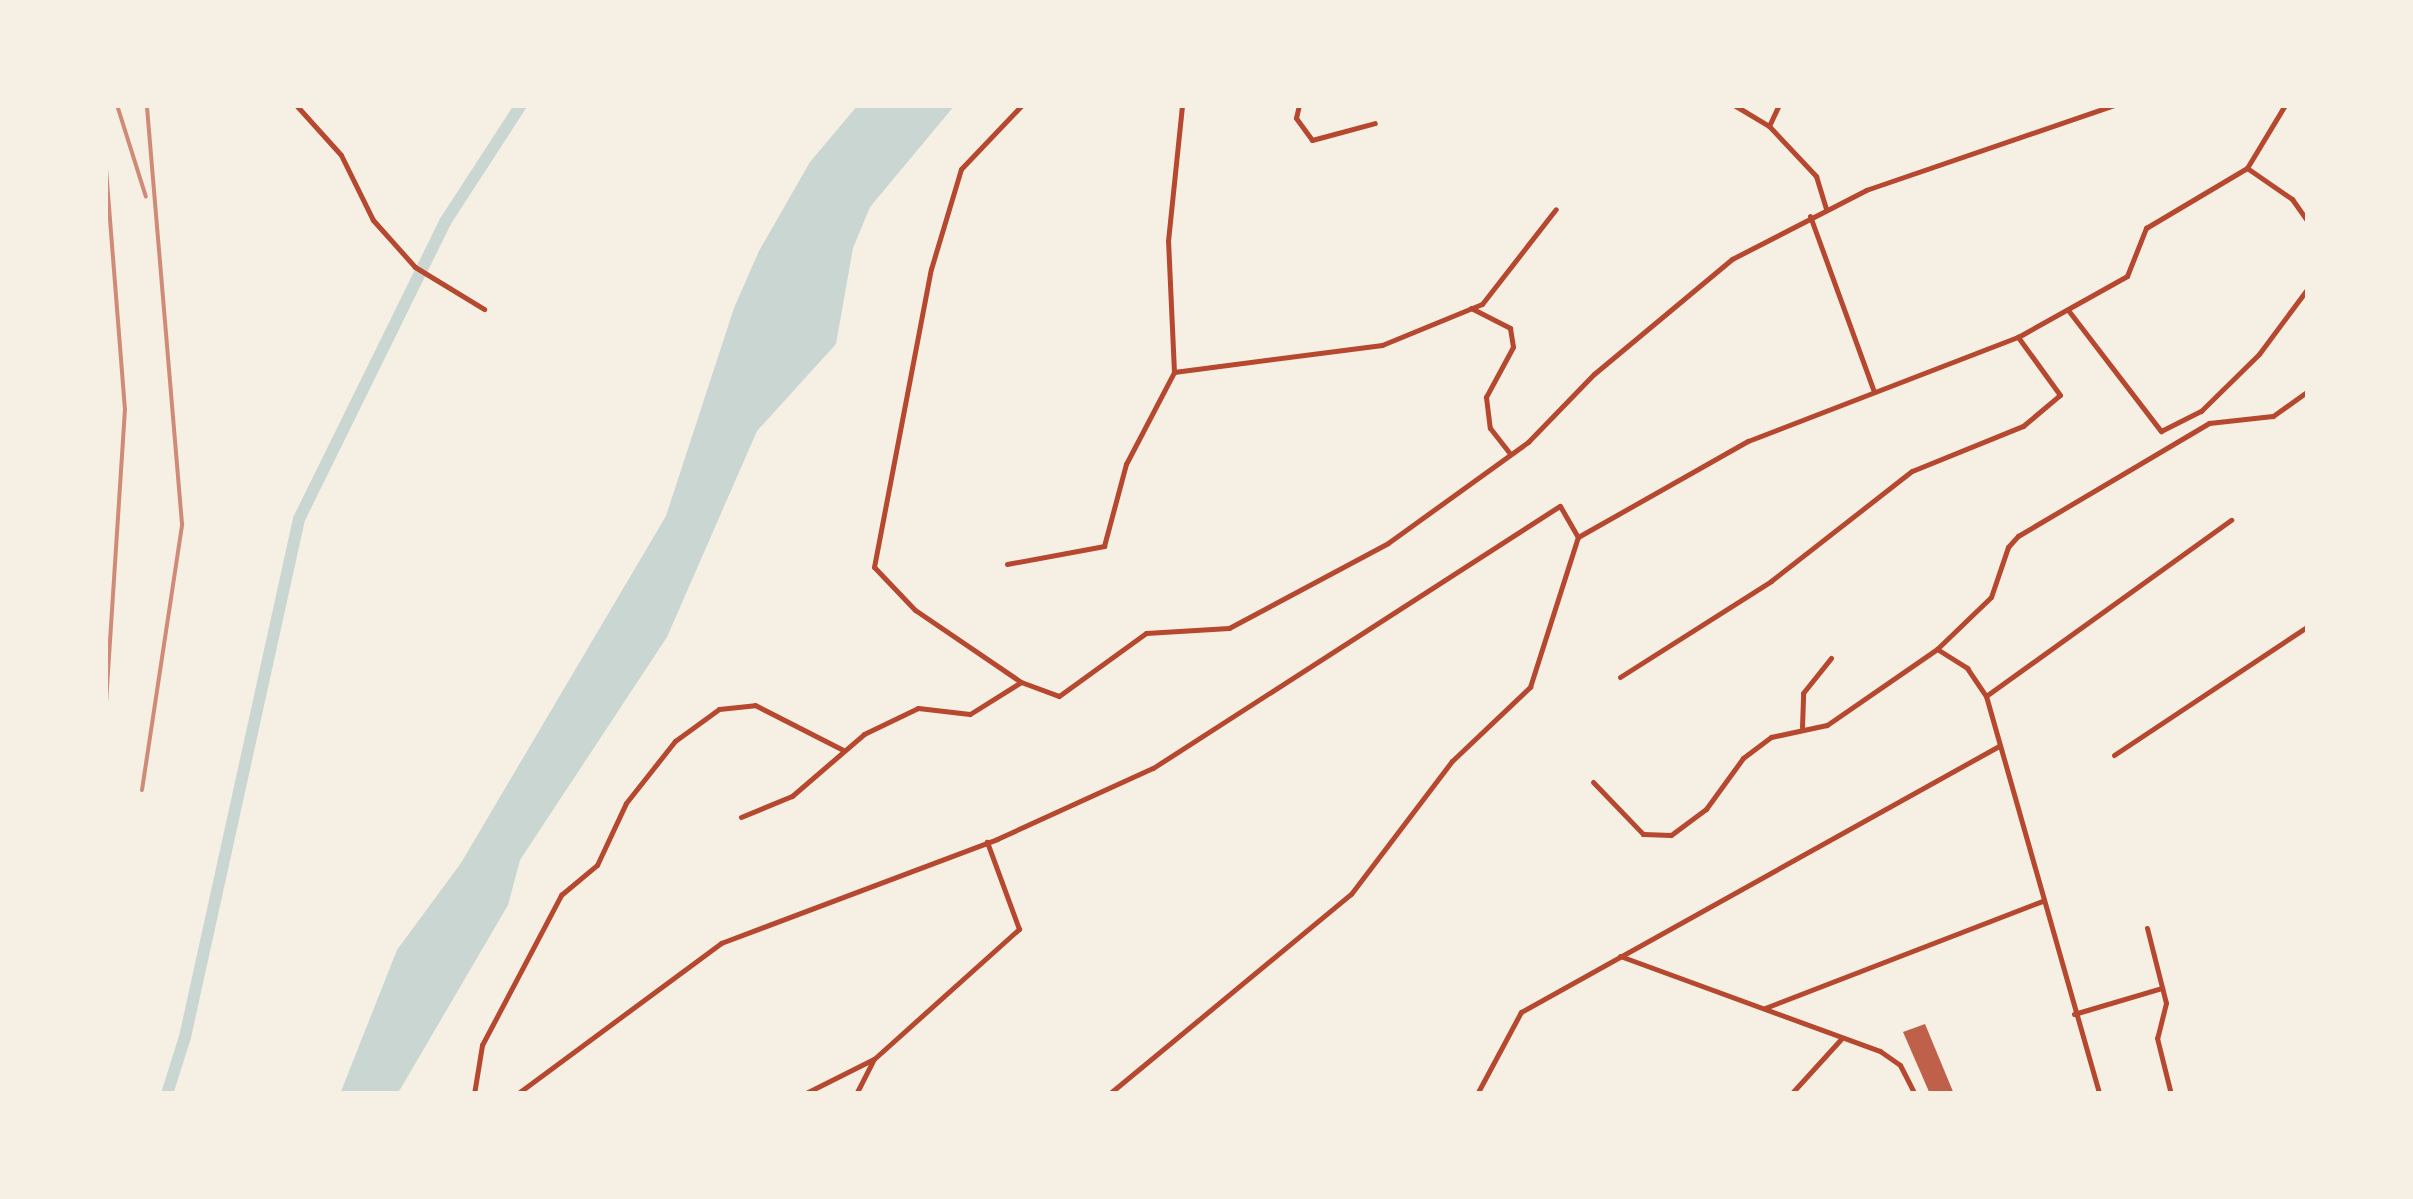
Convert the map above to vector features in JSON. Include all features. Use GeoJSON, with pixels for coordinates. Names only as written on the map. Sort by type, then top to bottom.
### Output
{"type":"FeatureCollection","features":[{"type":"Feature","properties":{"kind":"street"},"geometry":{"type":"LineString","coordinates":[[296,105],[341,155],[373,220],[415,267],[440,288],[484,309]]}},
{"type":"Feature","properties":{"kind":"street"},"geometry":{"type":"LineString","coordinates":[[1022,105],[961,170],[931,269],[874,567],[915,610],[1021,682],[1059,696],[1146,633],[1229,628],[1388,542],[1510,454],[1732,258],[1810,215],[2114,105]]}},
{"type":"Feature","properties":{"kind":"street"},"geometry":{"type":"LineString","coordinates":[[1007,564],[1104,546],[1126,464],[1174,372],[1168,241],[1182,105]]}},
{"type":"Feature","properties":{"kind":"street"},"geometry":{"type":"LineString","coordinates":[[1299,105],[1296,118],[1312,140],[1375,123]]}},
{"type":"Feature","properties":{"kind":"street"},"geometry":{"type":"LineString","coordinates":[[1734,105],[1770,126],[1816,176],[1826,209]]}},
{"type":"Feature","properties":{"kind":"street"},"geometry":{"type":"LineString","coordinates":[[1770,126],[1779,105]]}},
{"type":"Feature","properties":{"kind":"street"},"geometry":{"type":"LineString","coordinates":[[1109,1094],[1351,894],[1452,761],[1530,687],[1578,537],[1748,441],[2018,337],[2126,276],[2146,228],[2246,168],[2285,105]]}},
{"type":"Feature","properties":{"kind":"street"},"geometry":{"type":"LineString","coordinates":[[2246,168],[2292,199],[2308,222]]}},
{"type":"Feature","properties":{"kind":"street"},"geometry":{"type":"LineString","coordinates":[[1174,372],[1276,364],[1382,345],[1482,304],[1556,209]]}},
{"type":"Feature","properties":{"kind":"street"},"geometry":{"type":"LineString","coordinates":[[1810,215],[1874,392]]}},
{"type":"Feature","properties":{"kind":"street"},"geometry":{"type":"LineString","coordinates":[[2068,310],[2160,430],[2201,411],[2260,354],[2308,288]]}},
{"type":"Feature","properties":{"kind":"street"},"geometry":{"type":"LineString","coordinates":[[1470,308],[1510,328],[1512,347],[1486,396],[1490,428],[1510,454]]}},
{"type":"Feature","properties":{"kind":"street"},"geometry":{"type":"LineString","coordinates":[[1620,678],[1771,581],[1912,471],[2035,416],[2060,394],[2018,337]]}},
{"type":"Feature","properties":{"kind":"street"},"geometry":{"type":"LineString","coordinates":[[1593,782],[1643,834],[1663,838],[1706,809],[1744,758],[1771,736],[1826,725],[1937,649],[1991,597],[2008,546],[2018,536],[2209,423],[2273,416],[2308,391]]}},
{"type":"Feature","properties":{"kind":"street"},"geometry":{"type":"LineString","coordinates":[[517,1094],[721,943],[988,842],[1153,768],[1560,506],[1578,537]]}},
{"type":"Feature","properties":{"kind":"street"},"geometry":{"type":"LineString","coordinates":[[1986,696],[2231,520]]}},
{"type":"Feature","properties":{"kind":"street"},"geometry":{"type":"LineString","coordinates":[[2114,755],[2308,626]]}},
{"type":"Feature","properties":{"kind":"street"},"geometry":{"type":"LineString","coordinates":[[1937,649],[1967,668],[1986,696],[2100,1094]]}},
{"type":"Feature","properties":{"kind":"street"},"geometry":{"type":"LineString","coordinates":[[1802,728],[1803,693],[1831,658]]}},
{"type":"Feature","properties":{"kind":"street"},"geometry":{"type":"LineString","coordinates":[[741,817],[792,796],[843,750],[918,708],[970,714],[1021,682]]}},
{"type":"Feature","properties":{"kind":"street"},"geometry":{"type":"LineString","coordinates":[[474,1094],[482,1045],[562,896],[597,865],[626,803],[688,729],[719,708],[755,705],[843,750]]}},
{"type":"Feature","properties":{"kind":"street"},"geometry":{"type":"LineString","coordinates":[[1477,1094],[1522,1012],[1999,746]]}},
{"type":"Feature","properties":{"kind":"street"},"geometry":{"type":"LineString","coordinates":[[804,1094],[874,1059],[1019,929],[988,842]]}},
{"type":"Feature","properties":{"kind":"street"},"geometry":{"type":"LineString","coordinates":[[1762,1010],[2042,901]]}},
{"type":"Feature","properties":{"kind":"street"},"geometry":{"type":"LineString","coordinates":[[2147,928],[2166,1002],[2157,1038],[2171,1094]]}},
{"type":"Feature","properties":{"kind":"street"},"geometry":{"type":"LineString","coordinates":[[1620,956],[1891,1056],[1915,1094]]}},
{"type":"Feature","properties":{"kind":"street"},"geometry":{"type":"LineString","coordinates":[[2074,1014],[2162,988]]}},
{"type":"Feature","properties":{"kind":"street"},"geometry":{"type":"LineString","coordinates":[[1792,1094],[1841,1039]]}},
{"type":"Feature","properties":{"kind":"street"},"geometry":{"type":"LineString","coordinates":[[856,1094],[874,1059]]}},
{"type":"Feature","properties":{"kind":"shaded area"},"geometry":{"type":"Polygon","coordinates":[[[858,105],[955,105],[870,207],[853,248],[836,344],[757,431],[667,637],[520,860],[508,905],[401,1088],[396,1094],[340,1094],[397,950],[461,863],[666,516],[734,308],[759,251],[810,162],[858,105]]]}},
{"type":"Feature","properties":{"kind":"building"},"geometry":{"type":"Polygon","coordinates":[[[1925,1024],[1954,1094],[1930,1094],[1903,1032],[1925,1024]]]}},
{"type":"Feature","properties":{"kind":"waterway"},"geometry":{"type":"LineString","coordinates":[[167,1094],[185,1037],[299,519],[445,222],[521,105]]}},
{"type":"Feature","properties":{"kind":"railway"},"geometry":{"type":"LineString","coordinates":[[117,105],[146,197]]}},
{"type":"Feature","properties":{"kind":"railway"},"geometry":{"type":"LineString","coordinates":[[142,790],[182,524],[147,105]]}},
{"type":"Feature","properties":{"kind":"railway"},"geometry":{"type":"LineString","coordinates":[[105,156],[125,409],[105,722]]}}]}
